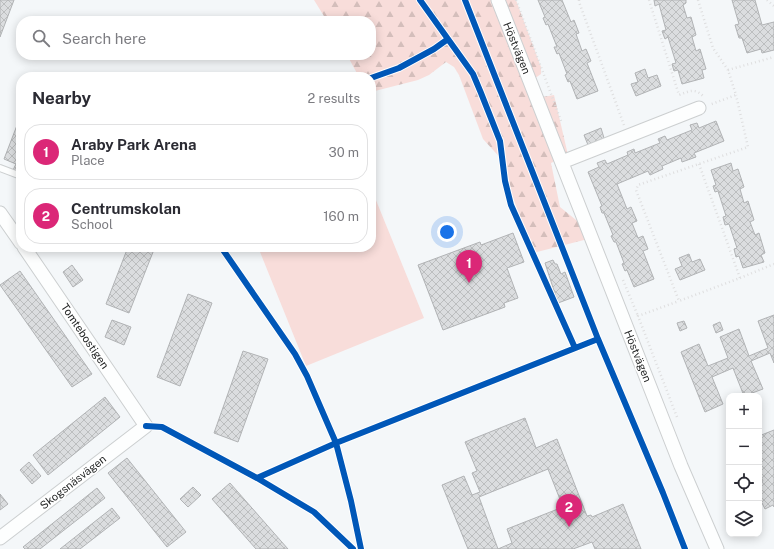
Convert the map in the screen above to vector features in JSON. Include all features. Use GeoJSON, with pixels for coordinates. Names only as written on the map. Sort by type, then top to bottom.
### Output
{"type":"FeatureCollection","features":[{"type":"Feature","properties":{"kind":"street","name":"Höstvägen"},"geometry":{"type":"LineString","coordinates":[[498,0],[681,466],[717,549]]}},
{"type":"Feature","properties":{"kind":"street"},"geometry":{"type":"LineString","coordinates":[[562,162],[702,107]]}},
{"type":"Feature","properties":{"kind":"street"},"geometry":{"type":"LineString","coordinates":[[0,213],[16,236]]}},
{"type":"Feature","properties":{"kind":"street","name":"Tomtebostigen"},"geometry":{"type":"LineString","coordinates":[[27,252],[146,426]]}},
{"type":"Feature","properties":{"kind":"street","name":"Skogsnäsvägen"},"geometry":{"type":"LineString","coordinates":[[0,538],[146,426]]}},
{"type":"Feature","properties":{"kind":"lane"},"geometry":{"type":"LineString","coordinates":[[0,168],[16,174]]}},
{"type":"Feature","properties":{"kind":"path"},"geometry":{"type":"LineString","coordinates":[[516,0],[563,127]]}},
{"type":"Feature","properties":{"kind":"path"},"geometry":{"type":"LineString","coordinates":[[580,0],[579,2],[628,136]]}},
{"type":"Feature","properties":{"kind":"path"},"geometry":{"type":"LineString","coordinates":[[649,0],[679,94],[690,90],[696,91],[703,97],[702,107],[736,95]]}},
{"type":"Feature","properties":{"kind":"path"},"geometry":{"type":"LineString","coordinates":[[679,300],[636,190],[638,185],[748,147],[736,95],[728,70],[713,48],[698,0]]}},
{"type":"Feature","properties":{"kind":"path"},"geometry":{"type":"LineString","coordinates":[[767,0],[774,6]]}},
{"type":"Feature","properties":{"kind":"path"},"geometry":{"type":"LineString","coordinates":[[728,70],[774,57]]}},
{"type":"Feature","properties":{"kind":"path"},"geometry":{"type":"LineString","coordinates":[[699,164],[740,278]]}},
{"type":"Feature","properties":{"kind":"path"},"geometry":{"type":"LineString","coordinates":[[638,316],[774,264]]}},
{"type":"Feature","properties":{"kind":"path"},"geometry":{"type":"LineString","coordinates":[[620,273],[678,418]]}},
{"type":"Feature","properties":{"kind":"green space"},"geometry":{"type":"Polygon","coordinates":[[[314,0],[516,0],[541,67],[541,74],[531,81],[537,98],[554,95],[568,155],[551,163],[560,207],[586,228],[588,239],[533,253],[512,195],[505,163],[483,139],[459,75],[454,67],[446,62],[429,75],[418,80],[376,91],[376,72],[356,72],[350,60],[376,60],[376,16],[324,16],[314,0]]]}},
{"type":"Feature","properties":{"kind":"green space"},"geometry":{"type":"Polygon","coordinates":[[[376,200],[424,318],[306,366],[260,252],[376,252],[376,200]]]}},
{"type":"Feature","properties":{"kind":"building"},"geometry":{"type":"Polygon","coordinates":[[[0,0],[14,0],[0,37],[0,0]]]}},
{"type":"Feature","properties":{"kind":"building"},"geometry":{"type":"Polygon","coordinates":[[[538,0],[562,0],[571,22],[574,20],[579,33],[576,34],[582,51],[586,49],[591,61],[587,63],[598,91],[577,99],[570,81],[568,82],[565,75],[567,74],[559,53],[557,54],[554,47],[557,47],[548,24],[546,25],[543,18],[545,17],[538,0]]]}},
{"type":"Feature","properties":{"kind":"building"},"geometry":{"type":"Polygon","coordinates":[[[654,0],[686,0],[686,3],[683,5],[687,18],[691,17],[696,35],[692,37],[696,51],[700,49],[706,69],[702,70],[704,78],[682,84],[678,70],[674,71],[672,64],[676,63],[668,37],[665,39],[662,31],[666,30],[659,4],[655,6],[654,0]]]}},
{"type":"Feature","properties":{"kind":"building"},"geometry":{"type":"Polygon","coordinates":[[[732,0],[755,0],[762,25],[774,22],[774,50],[762,53],[761,49],[747,53],[742,38],[739,38],[735,25],[739,24],[732,0]]]}},
{"type":"Feature","properties":{"kind":"building"},"geometry":{"type":"Polygon","coordinates":[[[645,69],[648,78],[657,75],[661,86],[636,96],[631,84],[638,82],[635,73],[645,69]]]}},
{"type":"Feature","properties":{"kind":"building"},"geometry":{"type":"Polygon","coordinates":[[[716,121],[724,141],[694,153],[696,157],[682,162],[681,158],[662,166],[663,169],[650,175],[648,171],[617,184],[627,209],[631,207],[637,221],[632,223],[638,238],[643,236],[648,249],[643,251],[654,279],[634,287],[627,270],[625,271],[622,264],[624,263],[616,242],[614,242],[611,236],[613,235],[604,213],[602,213],[600,207],[602,206],[588,172],[599,167],[597,163],[605,160],[607,164],[628,155],[627,152],[634,149],[635,153],[660,143],[658,139],[665,136],[667,140],[692,130],[690,125],[697,123],[699,128],[716,121]]]}},
{"type":"Feature","properties":{"kind":"building"},"geometry":{"type":"Polygon","coordinates":[[[16,128],[16,164],[4,159],[16,128]]]}},
{"type":"Feature","properties":{"kind":"building"},"geometry":{"type":"Polygon","coordinates":[[[601,128],[604,138],[588,145],[584,135],[601,128]]]}},
{"type":"Feature","properties":{"kind":"building"},"geometry":{"type":"Polygon","coordinates":[[[731,163],[733,171],[738,169],[744,187],[740,189],[744,203],[748,201],[754,220],[750,222],[755,235],[759,233],[765,253],[761,255],[764,262],[743,268],[739,256],[736,257],[734,249],[737,248],[729,224],[725,225],[723,217],[726,216],[718,191],[715,192],[713,186],[716,185],[711,170],[731,163]]]}},
{"type":"Feature","properties":{"kind":"building"},"geometry":{"type":"Polygon","coordinates":[[[16,164],[16,171],[13,170],[16,164]]]}},
{"type":"Feature","properties":{"kind":"building"},"geometry":{"type":"Polygon","coordinates":[[[513,233],[524,262],[507,268],[518,298],[504,303],[505,307],[443,330],[418,265],[480,242],[481,245],[513,233]]]}},
{"type":"Feature","properties":{"kind":"building"},"geometry":{"type":"Polygon","coordinates":[[[126,252],[153,252],[129,313],[106,304],[126,252]]]}},
{"type":"Feature","properties":{"kind":"building"},"geometry":{"type":"Polygon","coordinates":[[[689,254],[692,262],[700,259],[705,270],[680,280],[675,269],[682,266],[679,258],[689,254]]]}},
{"type":"Feature","properties":{"kind":"building"},"geometry":{"type":"Polygon","coordinates":[[[553,260],[555,264],[557,264],[561,274],[565,272],[574,297],[558,303],[545,263],[553,260]]]}},
{"type":"Feature","properties":{"kind":"building"},"geometry":{"type":"Polygon","coordinates":[[[72,265],[83,280],[73,287],[63,272],[72,265]]]}},
{"type":"Feature","properties":{"kind":"building"},"geometry":{"type":"Polygon","coordinates":[[[20,271],[92,374],[72,387],[0,285],[20,271]]]}},
{"type":"Feature","properties":{"kind":"building"},"geometry":{"type":"Polygon","coordinates":[[[188,294],[212,303],[180,386],[157,377],[188,294]]]}},
{"type":"Feature","properties":{"kind":"building"},"geometry":{"type":"Polygon","coordinates":[[[774,315],[774,363],[770,353],[751,361],[763,389],[752,393],[743,393],[733,368],[712,377],[723,404],[705,412],[681,352],[699,344],[708,366],[728,358],[720,337],[739,329],[749,356],[768,348],[758,321],[774,315]]]}},
{"type":"Feature","properties":{"kind":"building"},"geometry":{"type":"Polygon","coordinates":[[[112,320],[131,327],[124,345],[105,337],[112,320]]]}},
{"type":"Feature","properties":{"kind":"building"},"geometry":{"type":"Polygon","coordinates":[[[684,321],[687,328],[680,331],[677,323],[684,321]]]}},
{"type":"Feature","properties":{"kind":"building"},"geometry":{"type":"Polygon","coordinates":[[[720,322],[723,330],[716,333],[713,325],[720,322]]]}},
{"type":"Feature","properties":{"kind":"building"},"geometry":{"type":"Polygon","coordinates":[[[243,351],[268,359],[238,442],[214,433],[243,351]]]}},
{"type":"Feature","properties":{"kind":"building"},"geometry":{"type":"Polygon","coordinates":[[[105,397],[120,417],[48,475],[33,455],[105,397]]]}},
{"type":"Feature","properties":{"kind":"building"},"geometry":{"type":"Polygon","coordinates":[[[525,418],[536,448],[557,439],[587,516],[591,515],[592,517],[623,504],[641,549],[595,549],[592,542],[573,549],[498,549],[468,549],[442,485],[464,476],[472,495],[480,492],[472,473],[477,471],[465,442],[525,418]],[[548,469],[479,497],[498,549],[512,543],[507,529],[563,507],[548,469]]]}},
{"type":"Feature","properties":{"kind":"building"},"geometry":{"type":"Polygon","coordinates":[[[774,430],[774,507],[773,505],[765,509],[762,503],[762,435],[774,430]]]}},
{"type":"Feature","properties":{"kind":"building"},"geometry":{"type":"Polygon","coordinates":[[[127,458],[186,532],[167,547],[108,473],[127,458]]]}},
{"type":"Feature","properties":{"kind":"building"},"geometry":{"type":"Polygon","coordinates":[[[29,462],[41,476],[32,484],[20,470],[29,462]]]}},
{"type":"Feature","properties":{"kind":"building"},"geometry":{"type":"Polygon","coordinates":[[[230,483],[288,549],[256,549],[212,499],[230,483]]]}},
{"type":"Feature","properties":{"kind":"building"},"geometry":{"type":"Polygon","coordinates":[[[193,487],[201,495],[188,507],[180,499],[193,487]]]}},
{"type":"Feature","properties":{"kind":"building"},"geometry":{"type":"Polygon","coordinates":[[[97,488],[105,498],[40,549],[25,549],[23,547],[97,488]]]}},
{"type":"Feature","properties":{"kind":"building"},"geometry":{"type":"Polygon","coordinates":[[[0,494],[8,504],[0,510],[0,494]]]}},
{"type":"Feature","properties":{"kind":"building"},"geometry":{"type":"Polygon","coordinates":[[[112,508],[120,518],[80,549],[60,549],[112,508]]]}},
{"type":"Feature","properties":{"kind":"cycle path"},"geometry":{"type":"LineString","coordinates":[[420,0],[473,74],[500,141],[505,181],[511,205],[575,348]]}},
{"type":"Feature","properties":{"kind":"cycle path"},"geometry":{"type":"LineString","coordinates":[[465,0],[598,339],[685,549]]}},
{"type":"Feature","properties":{"kind":"cycle path"},"geometry":{"type":"LineString","coordinates":[[376,76],[399,68],[434,49],[448,39]]}},
{"type":"Feature","properties":{"kind":"cycle path"},"geometry":{"type":"LineString","coordinates":[[224,252],[295,354],[307,376],[336,443],[351,501],[361,549]]}},
{"type":"Feature","properties":{"kind":"cycle path"},"geometry":{"type":"LineString","coordinates":[[257,478],[336,443],[598,339]]}},
{"type":"Feature","properties":{"kind":"cycle path"},"geometry":{"type":"LineString","coordinates":[[146,426],[162,427],[257,478],[314,512],[353,549]]}},
{"type":"Feature","properties":{"kind":"place","name":"Araby Park Arena"},"geometry":{"type":"Point","coordinates":[469,283]}},
{"type":"Feature","properties":{"kind":"place","name":"Centrumskolan"},"geometry":{"type":"Point","coordinates":[569,527]}}]}
